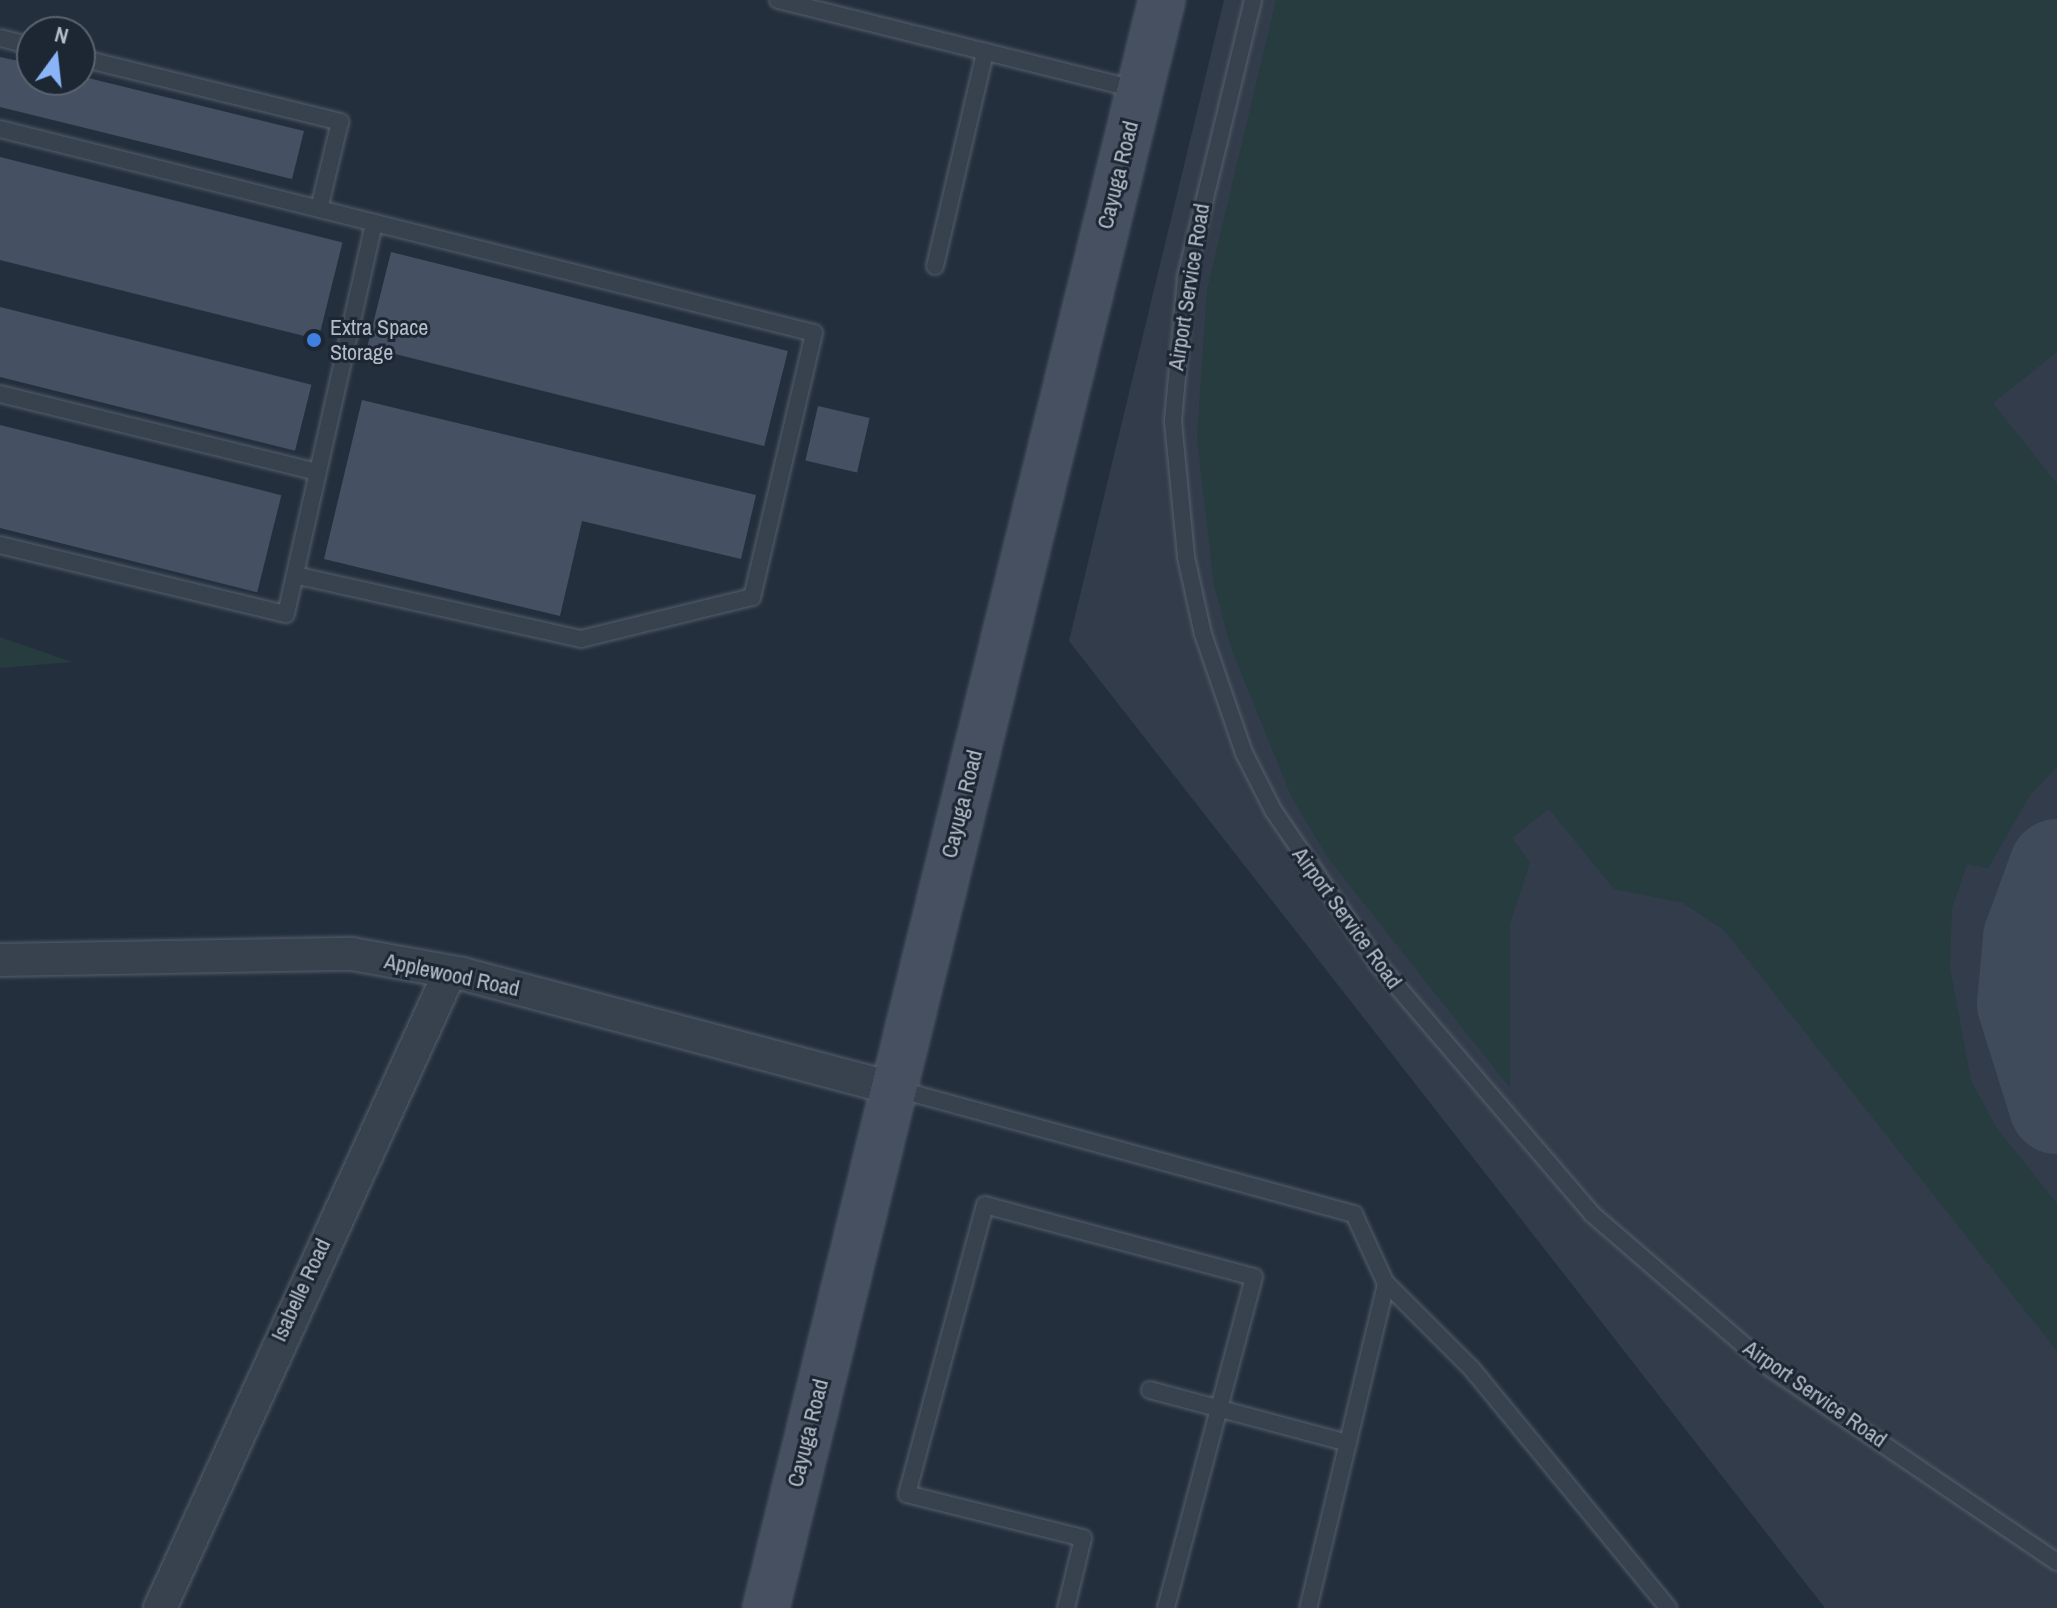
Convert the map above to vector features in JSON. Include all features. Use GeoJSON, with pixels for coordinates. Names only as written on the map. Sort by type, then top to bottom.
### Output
{"type":"FeatureCollection","features":[{"type":"Feature","properties":{"kind":"main road","name":"Cayuga Road"},"geometry":{"type":"LineString","coordinates":[[766,1608],[1162,0]]}},
{"type":"Feature","properties":{"kind":"street","name":"Applewood Road"},"geometry":{"type":"LineString","coordinates":[[0,960],[352,954],[449,974],[892,1088]]}},
{"type":"Feature","properties":{"kind":"street","name":"Isabelle Road"},"geometry":{"type":"LineString","coordinates":[[160,1608],[449,974]]}},
{"type":"Feature","properties":{"kind":"lane"},"geometry":{"type":"LineString","coordinates":[[778,0],[1139,91]]}},
{"type":"Feature","properties":{"kind":"lane","name":"Airport Service Road"},"geometry":{"type":"LineString","coordinates":[[1253,0],[1186,278],[1173,421],[1186,557],[1203,634],[1261,787],[1378,964],[1592,1214],[1769,1367],[2057,1562]]}},
{"type":"Feature","properties":{"kind":"lane"},"geometry":{"type":"LineString","coordinates":[[935,266],[985,52]]}},
{"type":"Feature","properties":{"kind":"lane"},"geometry":{"type":"LineString","coordinates":[[96,62],[340,122],[319,209]]}},
{"type":"Feature","properties":{"kind":"lane"},"geometry":{"type":"LineString","coordinates":[[0,129],[814,333],[752,597],[581,639],[295,575]]}},
{"type":"Feature","properties":{"kind":"lane"},"geometry":{"type":"LineString","coordinates":[[0,545],[286,614],[374,223]]}},
{"type":"Feature","properties":{"kind":"lane"},"geometry":{"type":"LineString","coordinates":[[0,394],[318,472]]}},
{"type":"Feature","properties":{"kind":"lane"},"geometry":{"type":"LineString","coordinates":[[892,1088],[1354,1214],[1385,1282],[1472,1369],[1668,1608]]}},
{"type":"Feature","properties":{"kind":"lane"},"geometry":{"type":"LineString","coordinates":[[1066,1608],[1083,1538],[907,1494],[985,1205],[1254,1277],[1166,1608]]}},
{"type":"Feature","properties":{"kind":"lane"},"geometry":{"type":"LineString","coordinates":[[1308,1608],[1385,1282]]}},
{"type":"Feature","properties":{"kind":"lane"},"geometry":{"type":"LineString","coordinates":[[1150,1390],[1348,1443]]}},
{"type":"Feature","properties":{"kind":"shaded area"},"geometry":{"type":"Polygon","coordinates":[[[1224,0],[2057,0],[2057,1608],[1825,1608],[1069,641],[1224,0]]]}},
{"type":"Feature","properties":{"kind":"green space"},"geometry":{"type":"Polygon","coordinates":[[[1276,0],[2057,0],[2057,352],[1993,403],[2057,484],[2057,767],[2030,795],[1988,868],[1967,864],[1952,908],[1950,967],[1971,1081],[1996,1127],[2057,1204],[2057,1351],[1725,931],[1683,903],[1614,889],[1549,809],[1512,838],[1530,862],[1510,924],[1510,1088],[1328,858],[1292,798],[1231,648],[1214,585],[1197,438],[1207,290],[1276,0]]]}},
{"type":"Feature","properties":{"kind":"green space"},"geometry":{"type":"Polygon","coordinates":[[[0,637],[72,662],[0,668],[0,637]]]}},
{"type":"Feature","properties":{"kind":"building"},"geometry":{"type":"Polygon","coordinates":[[[0,57],[16,60],[16,96],[96,96],[96,80],[304,131],[292,179],[0,107],[0,57]]]}},
{"type":"Feature","properties":{"kind":"building"},"geometry":{"type":"Polygon","coordinates":[[[0,157],[343,242],[318,339],[0,260],[0,157]]]}},
{"type":"Feature","properties":{"kind":"building"},"geometry":{"type":"Polygon","coordinates":[[[391,252],[788,351],[764,446],[367,347],[391,252]]]}},
{"type":"Feature","properties":{"kind":"building"},"geometry":{"type":"Polygon","coordinates":[[[0,307],[311,385],[295,451],[0,377],[0,307]]]}},
{"type":"Feature","properties":{"kind":"building"},"geometry":{"type":"Polygon","coordinates":[[[362,400],[756,495],[741,559],[582,521],[560,616],[324,559],[362,400]]]}},
{"type":"Feature","properties":{"kind":"building"},"geometry":{"type":"Polygon","coordinates":[[[818,406],[870,418],[857,472],[805,461],[818,406]]]}},
{"type":"Feature","properties":{"kind":"building"},"geometry":{"type":"Polygon","coordinates":[[[0,425],[281,495],[257,592],[0,528],[0,425]]]}},
{"type":"Feature","properties":{"kind":"taxiway"},"geometry":{"type":"LineString","coordinates":[[2057,867],[2031,938],[2025,1004],[2057,1106]]}},
{"type":"Feature","properties":{"kind":"place","name":"Extra Space Storage"},"geometry":{"type":"Point","coordinates":[314,340]}}]}
